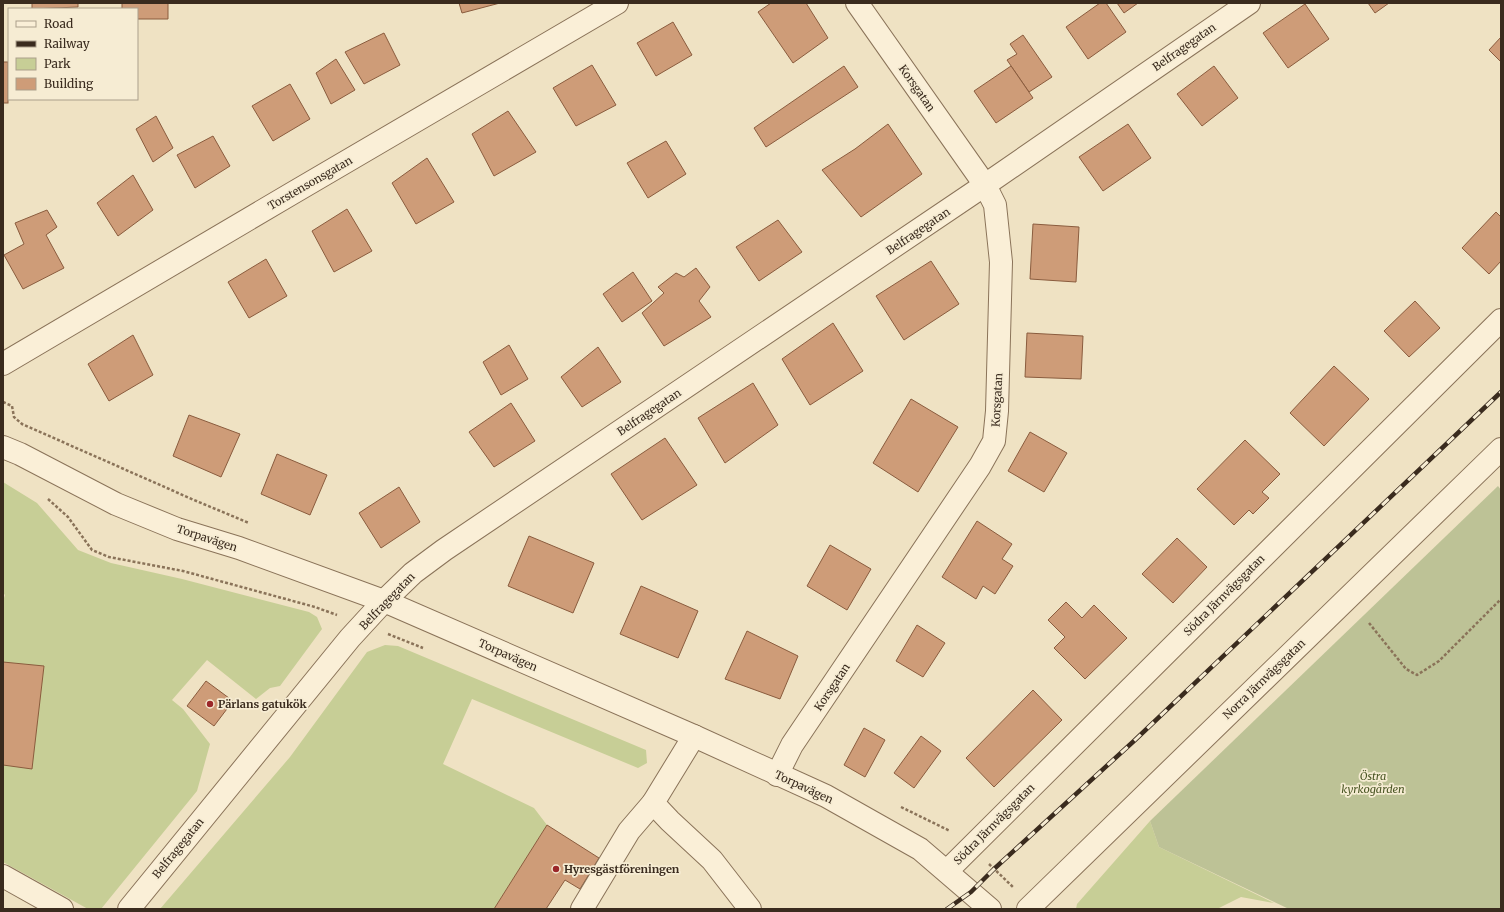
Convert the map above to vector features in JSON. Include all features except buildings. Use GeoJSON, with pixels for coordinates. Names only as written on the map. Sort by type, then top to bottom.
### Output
{"type":"FeatureCollection","features":[{"type":"Feature","properties":{"kind":"street","name":"Torstensonsgatan"},"geometry":{"type":"LineString","coordinates":[[3,364],[617,3]]}},
{"type":"Feature","properties":{"kind":"street","name":"Korsgatan"},"geometry":{"type":"LineString","coordinates":[[777,775],[792,745],[976,472],[994,441],[997,411],[1001,262],[995,205],[985,185],[857,3]]}},
{"type":"Feature","properties":{"kind":"street","name":"Belfragegatan"},"geometry":{"type":"LineString","coordinates":[[129,909],[350,638],[384,601],[413,573],[444,550],[985,185],[1249,3]]}},
{"type":"Feature","properties":{"kind":"street","name":"Södra Järnvägsgatan"},"geometry":{"type":"LineString","coordinates":[[947,871],[1501,320]]}},
{"type":"Feature","properties":{"kind":"street","name":"Torpavägen"},"geometry":{"type":"LineString","coordinates":[[3,447],[20,454],[116,504],[177,529],[239,548],[384,601],[694,736],[826,796],[920,849],[990,909]]}},
{"type":"Feature","properties":{"kind":"street","name":"Norra Järnvägsgatan"},"geometry":{"type":"LineString","coordinates":[[1028,909],[1501,449]]}},
{"type":"Feature","properties":{"kind":"street"},"geometry":{"type":"LineString","coordinates":[[582,909],[629,830],[653,803],[694,736]]}},
{"type":"Feature","properties":{"kind":"street"},"geometry":{"type":"LineString","coordinates":[[653,803],[712,860],[750,909]]}},
{"type":"Feature","properties":{"kind":"street"},"geometry":{"type":"LineString","coordinates":[[3,876],[62,909]]}},
{"type":"Feature","properties":{"kind":"path"},"geometry":{"type":"LineString","coordinates":[[3,402],[12,406],[14,417],[22,424],[194,500],[251,523]]}},
{"type":"Feature","properties":{"kind":"path"},"geometry":{"type":"LineString","coordinates":[[46,498],[68,518],[92,550],[109,557],[183,571],[315,607],[363,625],[376,628],[429,650]]}},
{"type":"Feature","properties":{"kind":"path"},"geometry":{"type":"LineString","coordinates":[[1369,623],[1406,668],[1417,675],[1439,661],[1501,599]]}},
{"type":"Feature","properties":{"kind":"green space"},"geometry":{"type":"Polygon","coordinates":[[[3,482],[37,503],[78,550],[111,563],[182,579],[309,612],[317,617],[322,629],[280,686],[270,688],[256,699],[207,660],[172,700],[183,709],[210,744],[197,791],[101,909],[88,909],[3,862],[3,601],[5,595],[3,593],[3,482]]]}},
{"type":"Feature","properties":{"kind":"green space","name":"Östra kyrkogården"},"geometry":{"type":"Polygon","coordinates":[[[1498,486],[1501,490],[1501,909],[1289,909],[1159,847],[1150,821],[1498,486]]]}},
{"type":"Feature","properties":{"kind":"green space"},"geometry":{"type":"Polygon","coordinates":[[[385,645],[398,646],[646,750],[647,763],[638,768],[472,699],[443,764],[534,808],[547,825],[494,909],[160,909],[290,757],[367,652],[385,645]]]}},
{"type":"Feature","properties":{"kind":"green space"},"geometry":{"type":"Polygon","coordinates":[[[1150,821],[1159,847],[1274,903],[1241,897],[1217,909],[1076,909],[1077,904],[1150,821]]]}},
{"type":"Feature","properties":{"kind":"railway"},"geometry":{"type":"LineString","coordinates":[[947,909],[971,892],[994,869],[1135,740],[1501,392]]}},
{"type":"Feature","properties":{"kind":"place","name":"Pärlans gatukök"},"geometry":{"type":"Point","coordinates":[210,704]}},
{"type":"Feature","properties":{"kind":"place","name":"Hyresgästföreningen"},"geometry":{"type":"Point","coordinates":[556,869]}}]}
